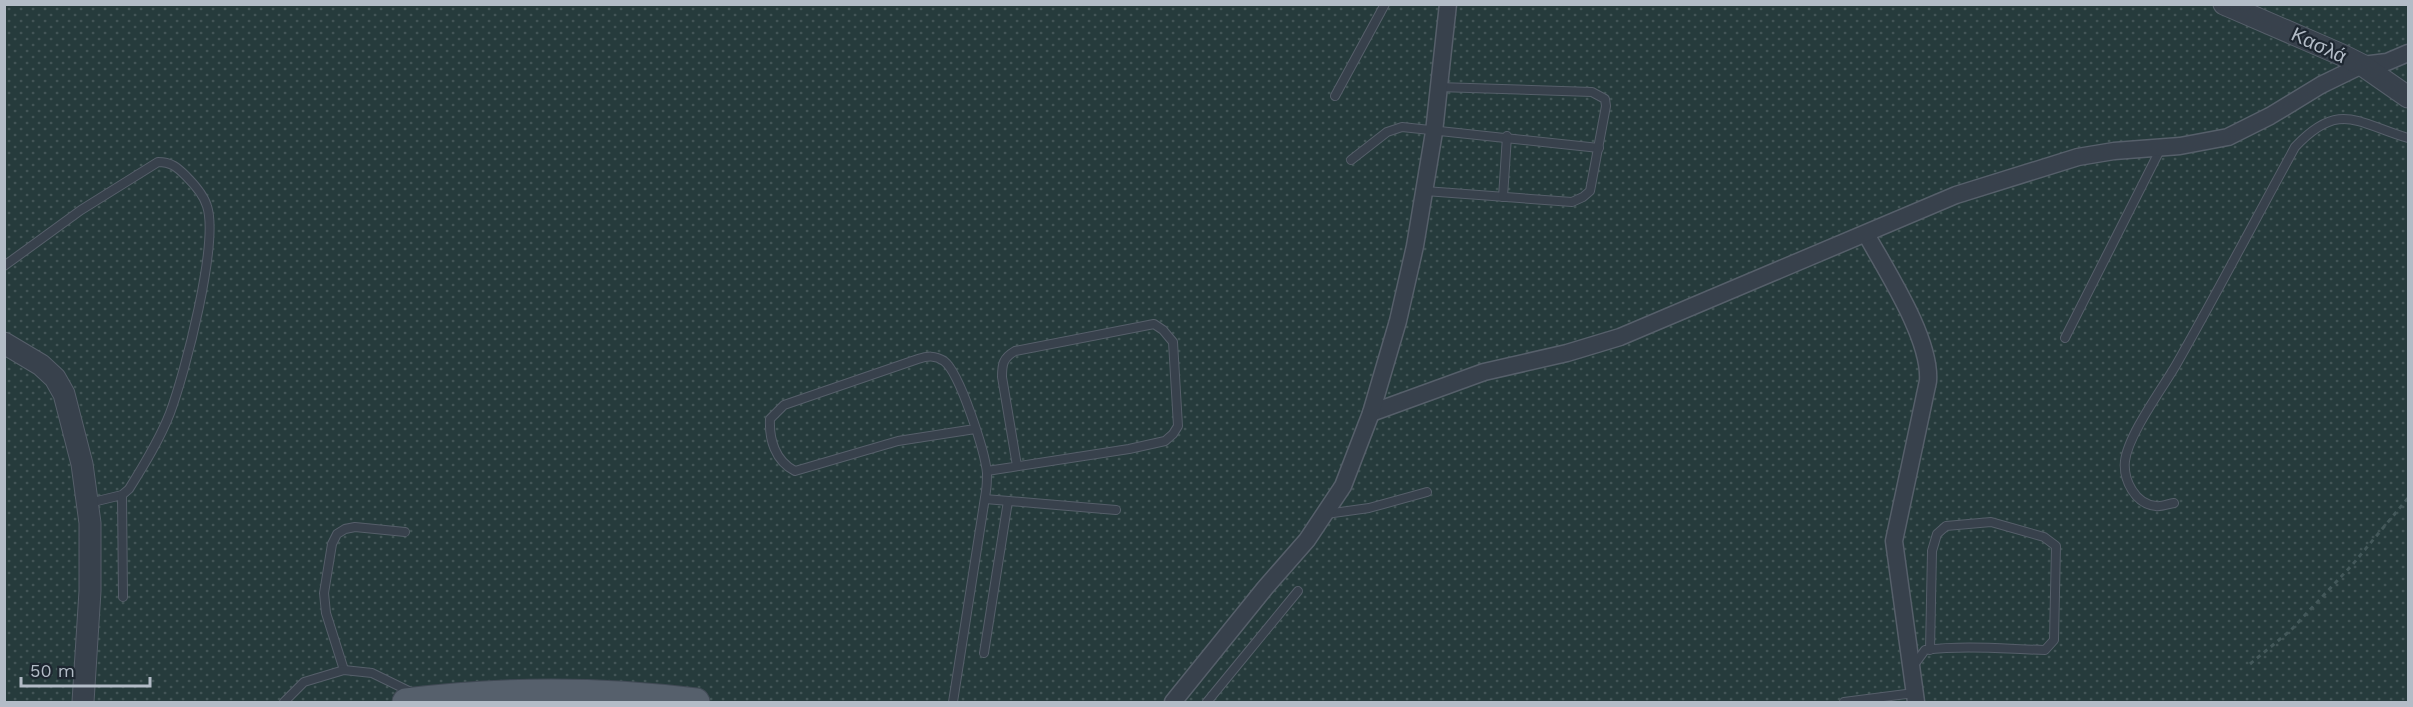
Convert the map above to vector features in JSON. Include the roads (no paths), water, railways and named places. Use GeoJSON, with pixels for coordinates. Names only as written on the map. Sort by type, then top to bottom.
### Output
{"type":"FeatureCollection","features":[{"type":"Feature","properties":{"kind":"main road"},"geometry":{"type":"LineString","coordinates":[[417,701],[511,694],[583,693],[696,702]]}},
{"type":"Feature","properties":{"kind":"street"},"geometry":{"type":"LineString","coordinates":[[1173,702],[1307,540],[1343,486],[1371,413],[1398,321],[1415,246],[1434,132],[1448,4]]}},
{"type":"Feature","properties":{"kind":"street","name":"Κασλά"},"geometry":{"type":"LineString","coordinates":[[2224,4],[2362,65],[2409,97]]}},
{"type":"Feature","properties":{"kind":"street"},"geometry":{"type":"LineString","coordinates":[[1371,413],[1484,372],[1567,353],[1620,337],[1956,195],[2058,162],[2114,151],[2161,148],[2228,137],[2362,65],[2387,62],[2409,53]]}},
{"type":"Feature","properties":{"kind":"street"},"geometry":{"type":"LineString","coordinates":[[1866,234],[1912,319],[1928,358],[1928,381],[1894,532],[1894,554],[1915,698]]}},
{"type":"Feature","properties":{"kind":"street"},"geometry":{"type":"LineString","coordinates":[[4,343],[41,365],[55,378],[64,394],[82,464],[90,523],[90,591],[83,702]]}},
{"type":"Feature","properties":{"kind":"lane"},"geometry":{"type":"LineString","coordinates":[[1335,96],[1385,4]]}},
{"type":"Feature","properties":{"kind":"lane"},"geometry":{"type":"LineString","coordinates":[[1425,191],[1572,202],[1583,197],[1590,191],[1606,106],[1605,99],[1592,92],[1438,87]]}},
{"type":"Feature","properties":{"kind":"lane"},"geometry":{"type":"LineString","coordinates":[[2174,503],[2157,507],[2150,505],[2133,492],[2127,482],[2125,471],[2128,448],[2183,353],[2295,147],[2311,130],[2332,121],[2348,118],[2409,138]]}},
{"type":"Feature","properties":{"kind":"lane"},"geometry":{"type":"LineString","coordinates":[[1351,160],[1387,132],[1402,127],[1434,132],[1507,136],[1599,148]]}},
{"type":"Feature","properties":{"kind":"lane"},"geometry":{"type":"LineString","coordinates":[[1503,197],[1507,136]]}},
{"type":"Feature","properties":{"kind":"lane"},"geometry":{"type":"LineString","coordinates":[[2065,338],[2161,148]]}},
{"type":"Feature","properties":{"kind":"lane"},"geometry":{"type":"LineString","coordinates":[[4,266],[81,210],[158,162],[169,162],[179,169],[190,180],[207,205],[210,244],[186,363],[170,414],[129,489],[122,495],[87,503]]}},
{"type":"Feature","properties":{"kind":"lane"},"geometry":{"type":"LineString","coordinates":[[987,471],[1129,449],[1165,441],[1178,426],[1173,342],[1169,336],[1154,324],[1015,351],[1007,356],[1002,364],[1002,377],[1017,466]]}},
{"type":"Feature","properties":{"kind":"lane"},"geometry":{"type":"LineString","coordinates":[[953,702],[985,499],[987,471],[975,429],[961,388],[951,369],[944,361],[931,356],[784,405],[770,419],[770,433],[780,459],[795,471],[898,441],[975,429]]}},
{"type":"Feature","properties":{"kind":"lane"},"geometry":{"type":"LineString","coordinates":[[1326,514],[1369,508],[1427,492]]}},
{"type":"Feature","properties":{"kind":"lane"},"geometry":{"type":"LineString","coordinates":[[122,495],[123,597]]}},
{"type":"Feature","properties":{"kind":"lane"},"geometry":{"type":"LineString","coordinates":[[985,499],[1116,510]]}},
{"type":"Feature","properties":{"kind":"lane"},"geometry":{"type":"LineString","coordinates":[[984,653],[1008,501]]}},
{"type":"Feature","properties":{"kind":"lane"},"geometry":{"type":"LineString","coordinates":[[1911,675],[1915,662],[1925,650],[1930,650],[1948,647],[2045,650],[2051,646],[2055,640],[2056,546],[2044,537],[1991,522],[1946,526],[1937,534],[1932,551],[1930,650]]}},
{"type":"Feature","properties":{"kind":"lane"},"geometry":{"type":"LineString","coordinates":[[344,670],[326,613],[324,593],[332,544],[337,534],[355,527],[405,532]]}},
{"type":"Feature","properties":{"kind":"lane"},"geometry":{"type":"LineString","coordinates":[[1208,702],[1298,591]]}},
{"type":"Feature","properties":{"kind":"lane"},"geometry":{"type":"LineString","coordinates":[[284,702],[304,682],[344,670],[372,673],[417,701]]}},
{"type":"Feature","properties":{"kind":"lane"},"geometry":{"type":"LineString","coordinates":[[1844,702],[1915,698]]}}]}
